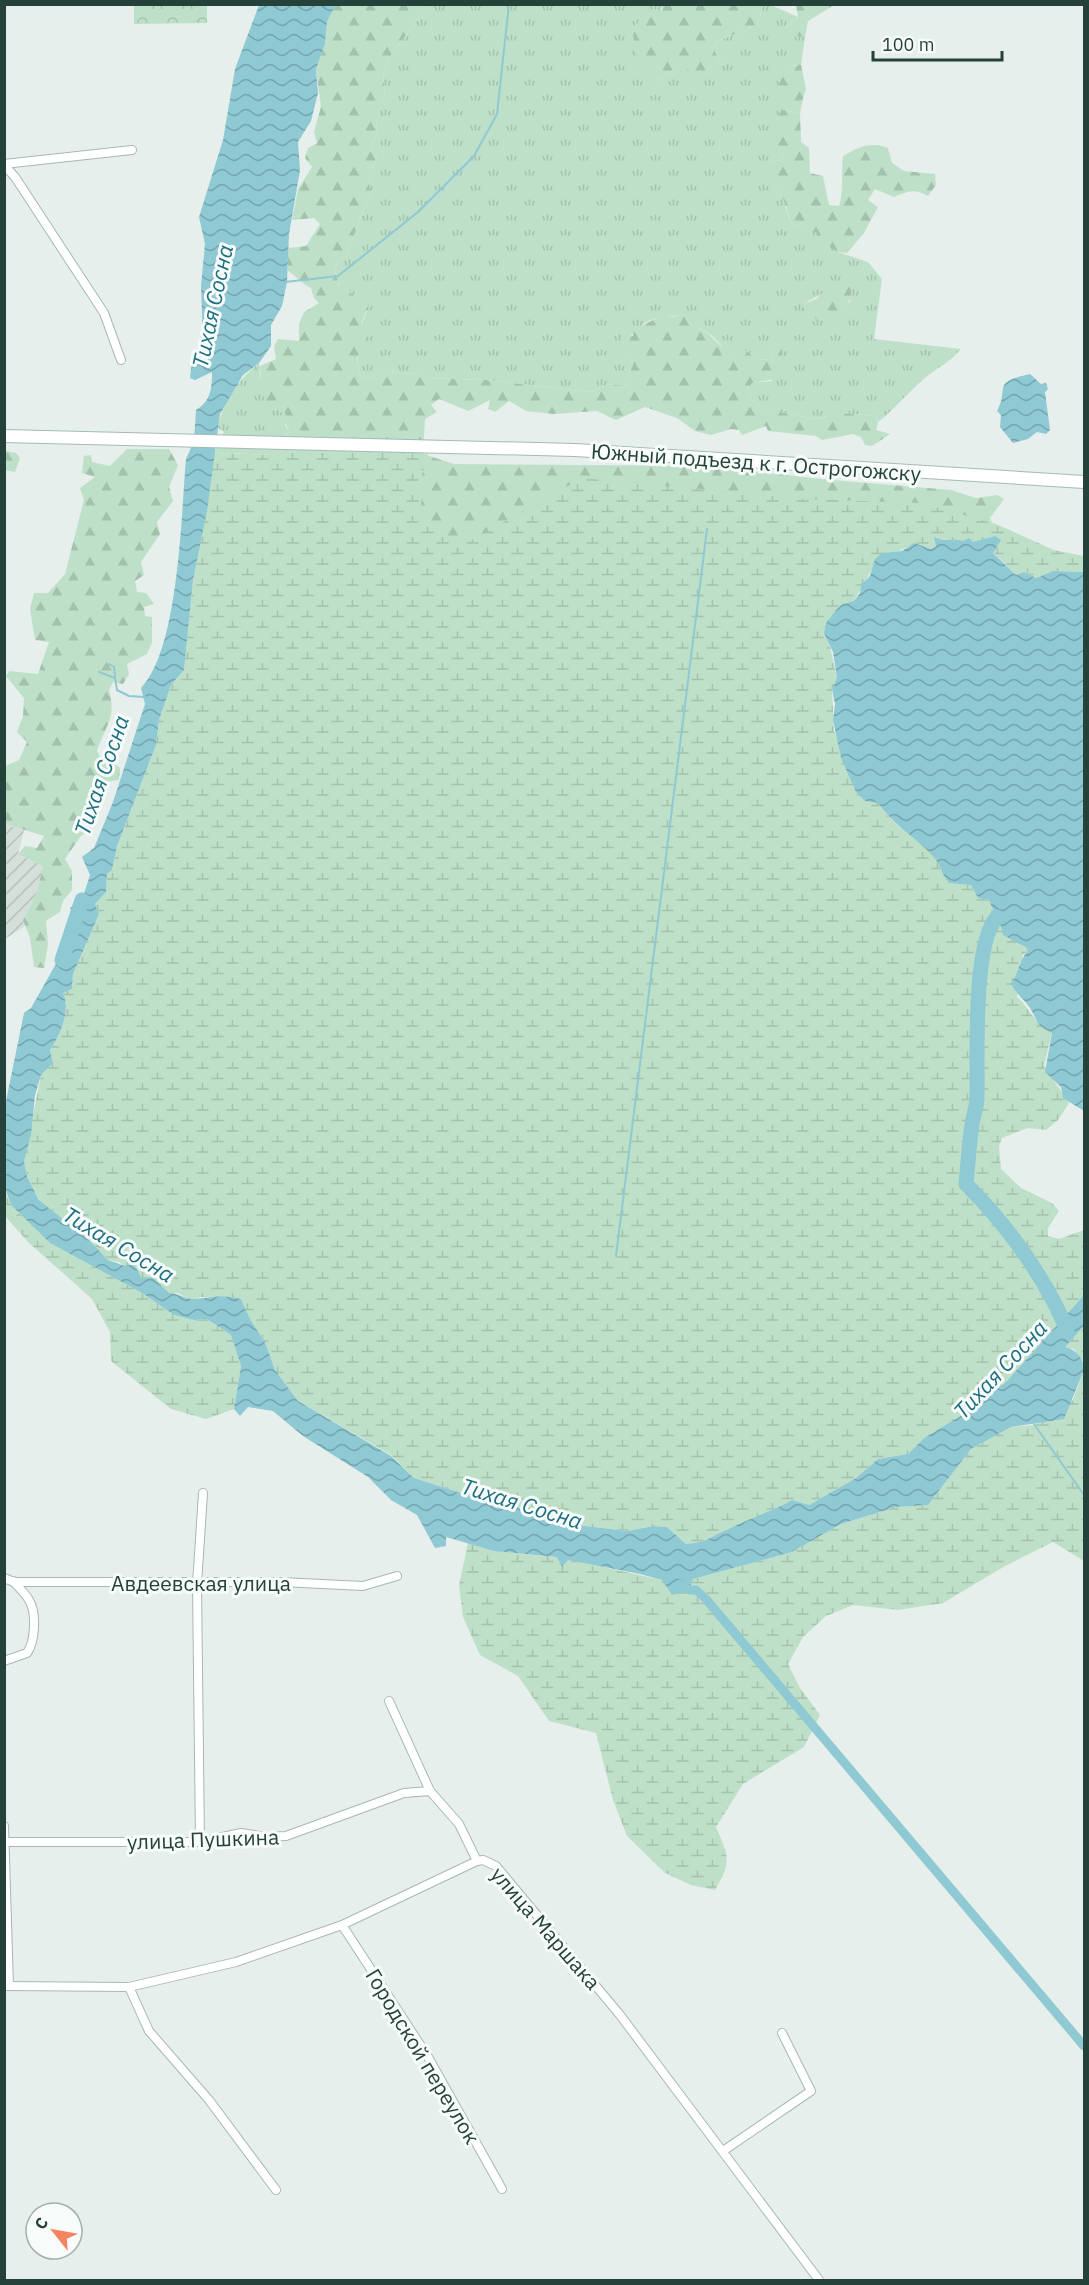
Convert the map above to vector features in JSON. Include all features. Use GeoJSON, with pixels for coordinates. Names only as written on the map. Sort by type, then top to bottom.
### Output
{"type":"FeatureCollection","features":[{"type":"Feature","properties":{"kind":"main road","name":"Южный подъезд к г. Острогожску"},"geometry":{"type":"LineString","coordinates":[[4,436],[426,446],[658,455],[1084,482]]}},
{"type":"Feature","properties":{"kind":"street"},"geometry":{"type":"LineString","coordinates":[[4,164],[132,150]]}},
{"type":"Feature","properties":{"kind":"street"},"geometry":{"type":"LineString","coordinates":[[4,164],[15,177],[104,313],[122,360]]}},
{"type":"Feature","properties":{"kind":"street"},"geometry":{"type":"LineString","coordinates":[[200,1842],[197,1584],[203,1494]]}},
{"type":"Feature","properties":{"kind":"street"},"geometry":{"type":"LineString","coordinates":[[4,1573],[29,1600],[33,1611],[32,1636],[27,1653],[4,1661]]}},
{"type":"Feature","properties":{"kind":"street","name":"Авдеевская улица"},"geometry":{"type":"LineString","coordinates":[[4,1578],[14,1582],[197,1584],[281,1582],[363,1586],[397,1576]]}},
{"type":"Feature","properties":{"kind":"street"},"geometry":{"type":"LineString","coordinates":[[4,1588],[14,1582]]}},
{"type":"Feature","properties":{"kind":"street","name":"улица Маршака"},"geometry":{"type":"LineString","coordinates":[[389,1701],[430,1791],[459,1824],[477,1861],[483,1860],[496,1866],[512,1882],[620,2015],[819,2280]]}},
{"type":"Feature","properties":{"kind":"street","name":"улица Пушкина"},"geometry":{"type":"LineString","coordinates":[[5,1842],[200,1842],[242,1833],[266,1837],[286,1836],[404,1793],[430,1791]]}},
{"type":"Feature","properties":{"kind":"street"},"geometry":{"type":"LineString","coordinates":[[4,1826],[7,1986],[129,1987],[236,1962],[342,1925],[477,1861]]}},
{"type":"Feature","properties":{"kind":"street","name":"Городской переулок"},"geometry":{"type":"LineString","coordinates":[[342,1925],[428,2058],[502,2189]]}},
{"type":"Feature","properties":{"kind":"street"},"geometry":{"type":"LineString","coordinates":[[129,1987],[148,2031],[209,2100],[276,2190]]}},
{"type":"Feature","properties":{"kind":"street"},"geometry":{"type":"LineString","coordinates":[[723,2151],[811,2091],[782,2033]]}},
{"type":"Feature","properties":{"kind":"shaded area"},"geometry":{"type":"Polygon","coordinates":[[[4,824],[24,830],[18,854],[43,866],[37,892],[23,920],[25,926],[5,939],[4,824]]]}},
{"type":"Feature","properties":{"kind":"green space"},"geometry":{"type":"Polygon","coordinates":[[[661,4],[763,5],[757,25],[716,42],[715,51],[721,64],[713,73],[695,77],[683,64],[657,81],[638,58],[633,28],[652,9],[662,10],[661,4]]]}},
{"type":"Feature","properties":{"kind":"green space"},"geometry":{"type":"Polygon","coordinates":[[[834,4],[808,21],[805,37],[790,36],[787,26],[798,17],[796,5],[834,4]]]}},
{"type":"Feature","properties":{"kind":"green space"},"geometry":{"type":"Polygon","coordinates":[[[134,5],[207,5],[207,23],[134,24],[134,5]]]}},
{"type":"Feature","properties":{"kind":"green space"},"geometry":{"type":"Polygon","coordinates":[[[335,5],[428,5],[390,57],[383,75],[385,96],[377,115],[376,135],[371,148],[377,157],[369,175],[370,192],[345,256],[334,267],[339,286],[349,289],[354,299],[363,295],[370,301],[361,324],[368,328],[368,345],[357,357],[359,375],[367,379],[391,371],[401,374],[414,373],[425,378],[486,380],[591,392],[609,384],[629,386],[628,376],[633,365],[621,342],[623,335],[633,336],[633,330],[663,315],[672,317],[683,314],[692,326],[710,335],[723,348],[734,354],[743,347],[755,358],[771,359],[772,353],[780,348],[786,367],[782,378],[752,383],[748,391],[750,399],[769,410],[816,419],[825,417],[835,408],[840,413],[876,416],[878,422],[876,430],[890,434],[872,446],[865,445],[861,437],[853,434],[822,440],[816,436],[768,431],[766,426],[742,435],[739,430],[731,429],[711,435],[695,431],[677,418],[645,407],[616,420],[597,411],[553,414],[526,411],[509,401],[495,412],[488,409],[490,400],[468,411],[439,399],[431,405],[437,412],[425,419],[423,454],[454,464],[712,466],[821,479],[951,490],[976,498],[997,495],[1004,499],[990,518],[993,525],[594,630],[279,455],[289,431],[283,418],[286,414],[263,403],[266,392],[261,387],[260,366],[276,359],[274,346],[278,339],[299,341],[299,324],[304,312],[319,303],[314,298],[311,288],[288,271],[288,248],[306,246],[320,224],[314,218],[292,220],[298,189],[312,167],[305,158],[308,148],[317,143],[314,132],[321,107],[316,69],[325,44],[327,22],[335,5]]]}},
{"type":"Feature","properties":{"kind":"green space"},"geometry":{"type":"Polygon","coordinates":[[[428,5],[661,5],[657,81],[683,64],[721,64],[715,50],[716,42],[757,25],[763,5],[771,5],[798,17],[787,26],[791,36],[805,37],[801,65],[789,66],[794,104],[803,99],[800,113],[783,110],[779,149],[783,160],[770,161],[791,223],[818,233],[838,252],[868,262],[882,279],[874,339],[961,349],[918,384],[878,422],[876,416],[840,413],[816,419],[768,410],[750,399],[748,391],[752,383],[772,381],[780,349],[772,353],[771,359],[748,357],[725,351],[711,335],[692,326],[683,314],[650,320],[622,342],[633,365],[628,376],[630,386],[609,384],[591,392],[486,380],[425,378],[414,373],[401,374],[392,371],[367,379],[359,375],[358,342],[367,311],[339,286],[334,267],[345,256],[370,192],[369,175],[377,157],[371,148],[376,135],[377,115],[385,96],[383,75],[390,57],[428,5]],[[823,293],[803,304],[845,307],[851,300],[823,293]]]}},
{"type":"Feature","properties":{"kind":"green space"},"geometry":{"type":"Polygon","coordinates":[[[801,65],[806,89],[803,99],[794,104],[785,96],[779,84],[789,66],[801,65]]]}},
{"type":"Feature","properties":{"kind":"green space"},"geometry":{"type":"Polygon","coordinates":[[[783,110],[800,113],[801,142],[809,148],[810,173],[823,176],[829,205],[839,206],[843,156],[864,146],[875,145],[888,148],[892,163],[904,171],[935,174],[936,185],[928,196],[911,191],[894,197],[875,189],[868,200],[878,207],[864,233],[847,253],[837,252],[829,246],[820,253],[813,246],[817,233],[791,223],[772,169],[770,161],[783,160],[779,149],[768,137],[774,134],[772,120],[783,110]]]}},
{"type":"Feature","properties":{"kind":"green space"},"geometry":{"type":"Polygon","coordinates":[[[846,282],[852,287],[840,321],[800,317],[803,304],[816,299],[833,283],[846,282]]]}},
{"type":"Feature","properties":{"kind":"green space"},"geometry":{"type":"Polygon","coordinates":[[[259,363],[260,377],[275,409],[287,414],[285,425],[289,431],[279,455],[214,453],[224,432],[218,428],[227,400],[238,384],[259,363]]]}},
{"type":"Feature","properties":{"kind":"green space"},"geometry":{"type":"Polygon","coordinates":[[[127,449],[169,449],[178,465],[169,487],[173,501],[157,522],[160,534],[141,562],[144,575],[135,581],[137,592],[146,593],[154,604],[144,607],[145,616],[152,617],[152,643],[147,654],[127,664],[129,674],[123,684],[113,682],[109,690],[111,715],[97,751],[100,757],[107,752],[117,753],[114,764],[120,768],[119,780],[104,782],[103,793],[93,800],[85,813],[96,814],[97,822],[80,837],[65,859],[72,871],[72,890],[63,901],[60,912],[46,921],[48,945],[44,968],[34,967],[30,938],[23,920],[37,892],[43,866],[18,854],[25,846],[37,848],[44,836],[5,824],[5,766],[19,760],[27,742],[17,732],[23,716],[24,698],[6,676],[9,671],[38,674],[49,642],[35,640],[30,609],[34,593],[48,593],[65,574],[84,500],[80,488],[95,477],[82,473],[84,456],[91,455],[92,462],[110,466],[127,449]]]}},
{"type":"Feature","properties":{"kind":"green space"},"geometry":{"type":"Polygon","coordinates":[[[5,451],[16,453],[20,458],[15,472],[5,470],[5,451]]]}},
{"type":"Feature","properties":{"kind":"green space"},"geometry":{"type":"Polygon","coordinates":[[[288,451],[428,454],[422,475],[421,514],[439,533],[468,542],[582,478],[806,499],[921,503],[996,524],[1054,550],[1084,556],[1084,572],[1053,571],[1036,578],[1024,572],[1016,575],[993,552],[995,536],[973,543],[935,538],[936,546],[931,549],[914,543],[875,564],[854,601],[842,604],[836,610],[828,637],[837,678],[832,689],[834,731],[839,742],[841,758],[865,801],[878,803],[896,824],[932,854],[949,882],[971,885],[978,898],[989,900],[1004,929],[1029,949],[1023,955],[1017,997],[1041,1026],[1052,1032],[1044,1066],[1069,1103],[1058,1120],[1046,1130],[1028,1128],[1002,1138],[999,1146],[1001,1169],[1021,1188],[1052,1203],[1059,1211],[1048,1228],[1048,1236],[1059,1239],[1084,1230],[1084,1295],[1006,1382],[962,1415],[924,1438],[908,1454],[878,1459],[856,1478],[809,1505],[792,1500],[699,1542],[686,1544],[667,1527],[653,1526],[628,1531],[550,1522],[525,1512],[504,1498],[461,1493],[414,1478],[391,1455],[298,1401],[275,1370],[265,1342],[250,1319],[241,1299],[201,1297],[191,1300],[178,1293],[169,1294],[142,1279],[119,1262],[108,1260],[91,1242],[38,1199],[27,1176],[24,1161],[41,1075],[53,1063],[50,1050],[61,1030],[65,1015],[63,993],[72,989],[73,974],[99,914],[95,904],[106,892],[107,874],[112,870],[117,846],[156,745],[159,720],[171,685],[184,670],[193,580],[214,453],[279,455],[288,451]]]}},
{"type":"Feature","properties":{"kind":"green space"},"geometry":{"type":"Polygon","coordinates":[[[4,1188],[11,1205],[50,1243],[142,1293],[174,1315],[194,1320],[207,1319],[231,1335],[241,1366],[234,1409],[206,1419],[171,1409],[111,1361],[110,1332],[92,1299],[28,1242],[6,1217],[4,1188]]]}},
{"type":"Feature","properties":{"kind":"green space"},"geometry":{"type":"Polygon","coordinates":[[[1084,1326],[1084,1362],[1074,1349],[1065,1347],[1084,1326]]]}},
{"type":"Feature","properties":{"kind":"green space"},"geometry":{"type":"Polygon","coordinates":[[[1084,1370],[1084,1561],[1053,1542],[1005,1566],[943,1603],[898,1610],[853,1605],[826,1616],[803,1637],[788,1664],[800,1688],[820,1715],[804,1747],[743,1784],[716,1827],[727,1859],[724,1872],[715,1890],[691,1885],[665,1873],[627,1836],[613,1800],[596,1733],[549,1721],[518,1676],[480,1655],[463,1617],[459,1585],[468,1543],[494,1551],[557,1557],[662,1580],[693,1579],[792,1552],[841,1524],[896,1507],[928,1505],[971,1449],[1011,1427],[1034,1425],[1073,1400],[1084,1370]]]}},
{"type":"Feature","properties":{"kind":"water"},"geometry":{"type":"Polygon","coordinates":[[[259,5],[335,5],[327,22],[325,44],[316,69],[318,93],[311,121],[298,142],[300,170],[289,234],[287,282],[282,306],[271,325],[271,346],[259,363],[243,375],[220,414],[207,511],[193,580],[184,670],[171,685],[159,720],[156,745],[117,846],[112,870],[107,874],[106,892],[95,904],[99,914],[73,974],[72,989],[63,993],[65,1014],[58,1037],[50,1050],[53,1063],[41,1075],[35,1095],[31,1135],[24,1161],[27,1176],[38,1199],[91,1242],[108,1260],[125,1266],[134,1264],[142,1279],[152,1277],[169,1293],[192,1299],[221,1297],[241,1299],[250,1319],[265,1342],[275,1370],[298,1401],[391,1456],[414,1478],[461,1493],[504,1498],[525,1512],[550,1522],[628,1531],[653,1526],[667,1527],[686,1544],[708,1539],[792,1500],[809,1505],[856,1478],[878,1459],[908,1454],[924,1438],[962,1415],[1006,1382],[1084,1295],[1084,1326],[1065,1347],[1079,1355],[1084,1370],[1064,1419],[1011,1427],[971,1449],[928,1505],[896,1507],[841,1524],[792,1552],[693,1579],[689,1590],[672,1595],[662,1580],[568,1560],[562,1567],[557,1557],[494,1551],[446,1537],[446,1546],[435,1548],[417,1515],[391,1500],[368,1477],[303,1436],[273,1411],[248,1407],[240,1416],[234,1409],[241,1366],[231,1335],[207,1319],[194,1320],[174,1315],[142,1293],[50,1243],[11,1205],[5,1188],[5,1106],[24,1013],[31,1008],[70,939],[76,919],[70,908],[82,900],[90,875],[82,857],[94,848],[113,802],[145,704],[141,688],[154,669],[171,613],[180,546],[186,459],[194,441],[196,410],[208,398],[212,383],[212,372],[195,380],[190,378],[192,360],[203,340],[201,286],[205,244],[199,217],[223,140],[235,69],[259,5]]]}},
{"type":"Feature","properties":{"kind":"water"},"geometry":{"type":"Polygon","coordinates":[[[1030,374],[1041,384],[1046,383],[1050,430],[1046,434],[1037,432],[1028,439],[1013,443],[1000,427],[1001,415],[997,411],[1005,384],[1010,380],[1030,374]]]}},
{"type":"Feature","properties":{"kind":"water"},"geometry":{"type":"Polygon","coordinates":[[[995,536],[1001,540],[993,553],[1016,575],[1024,572],[1036,578],[1053,571],[1084,572],[1084,1111],[1063,1098],[1061,1087],[1045,1072],[1052,1033],[1040,1025],[1011,984],[1029,949],[1003,935],[1001,925],[989,900],[978,898],[971,885],[949,883],[935,858],[925,848],[890,818],[878,803],[865,801],[856,792],[841,758],[833,720],[835,704],[832,689],[837,678],[833,652],[824,633],[826,623],[842,604],[854,601],[860,593],[861,585],[870,576],[875,559],[882,553],[902,551],[914,543],[931,549],[936,546],[934,537],[963,541],[969,538],[973,542],[995,536]]]}},
{"type":"Feature","properties":{"kind":"waterway"},"geometry":{"type":"LineString","coordinates":[[285,282],[338,276],[418,212],[474,156],[497,114],[509,4]]}},
{"type":"Feature","properties":{"kind":"waterway"},"geometry":{"type":"LineString","coordinates":[[616,1256],[707,529]]}},
{"type":"Feature","properties":{"kind":"waterway"},"geometry":{"type":"LineString","coordinates":[[109,664],[114,667],[115,676]]}},
{"type":"Feature","properties":{"kind":"waterway"},"geometry":{"type":"LineString","coordinates":[[99,672],[115,678],[117,690],[129,696],[145,697]]}},
{"type":"Feature","properties":{"kind":"waterway","name":"Тихая Сосна"},"geometry":{"type":"LineString","coordinates":[[62,960],[82,900]]}},
{"type":"Feature","properties":{"kind":"waterway"},"geometry":{"type":"LineString","coordinates":[[997,917],[989,931],[983,951],[980,976],[977,1101],[971,1132],[966,1184],[1024,1253],[1048,1291],[1067,1330]]}},
{"type":"Feature","properties":{"kind":"waterway"},"geometry":{"type":"LineString","coordinates":[[1034,1424],[1084,1495]]}},
{"type":"Feature","properties":{"kind":"waterway"},"geometry":{"type":"LineString","coordinates":[[680,1584],[689,1590],[696,1590],[705,1598],[1084,2046]]}}]}
